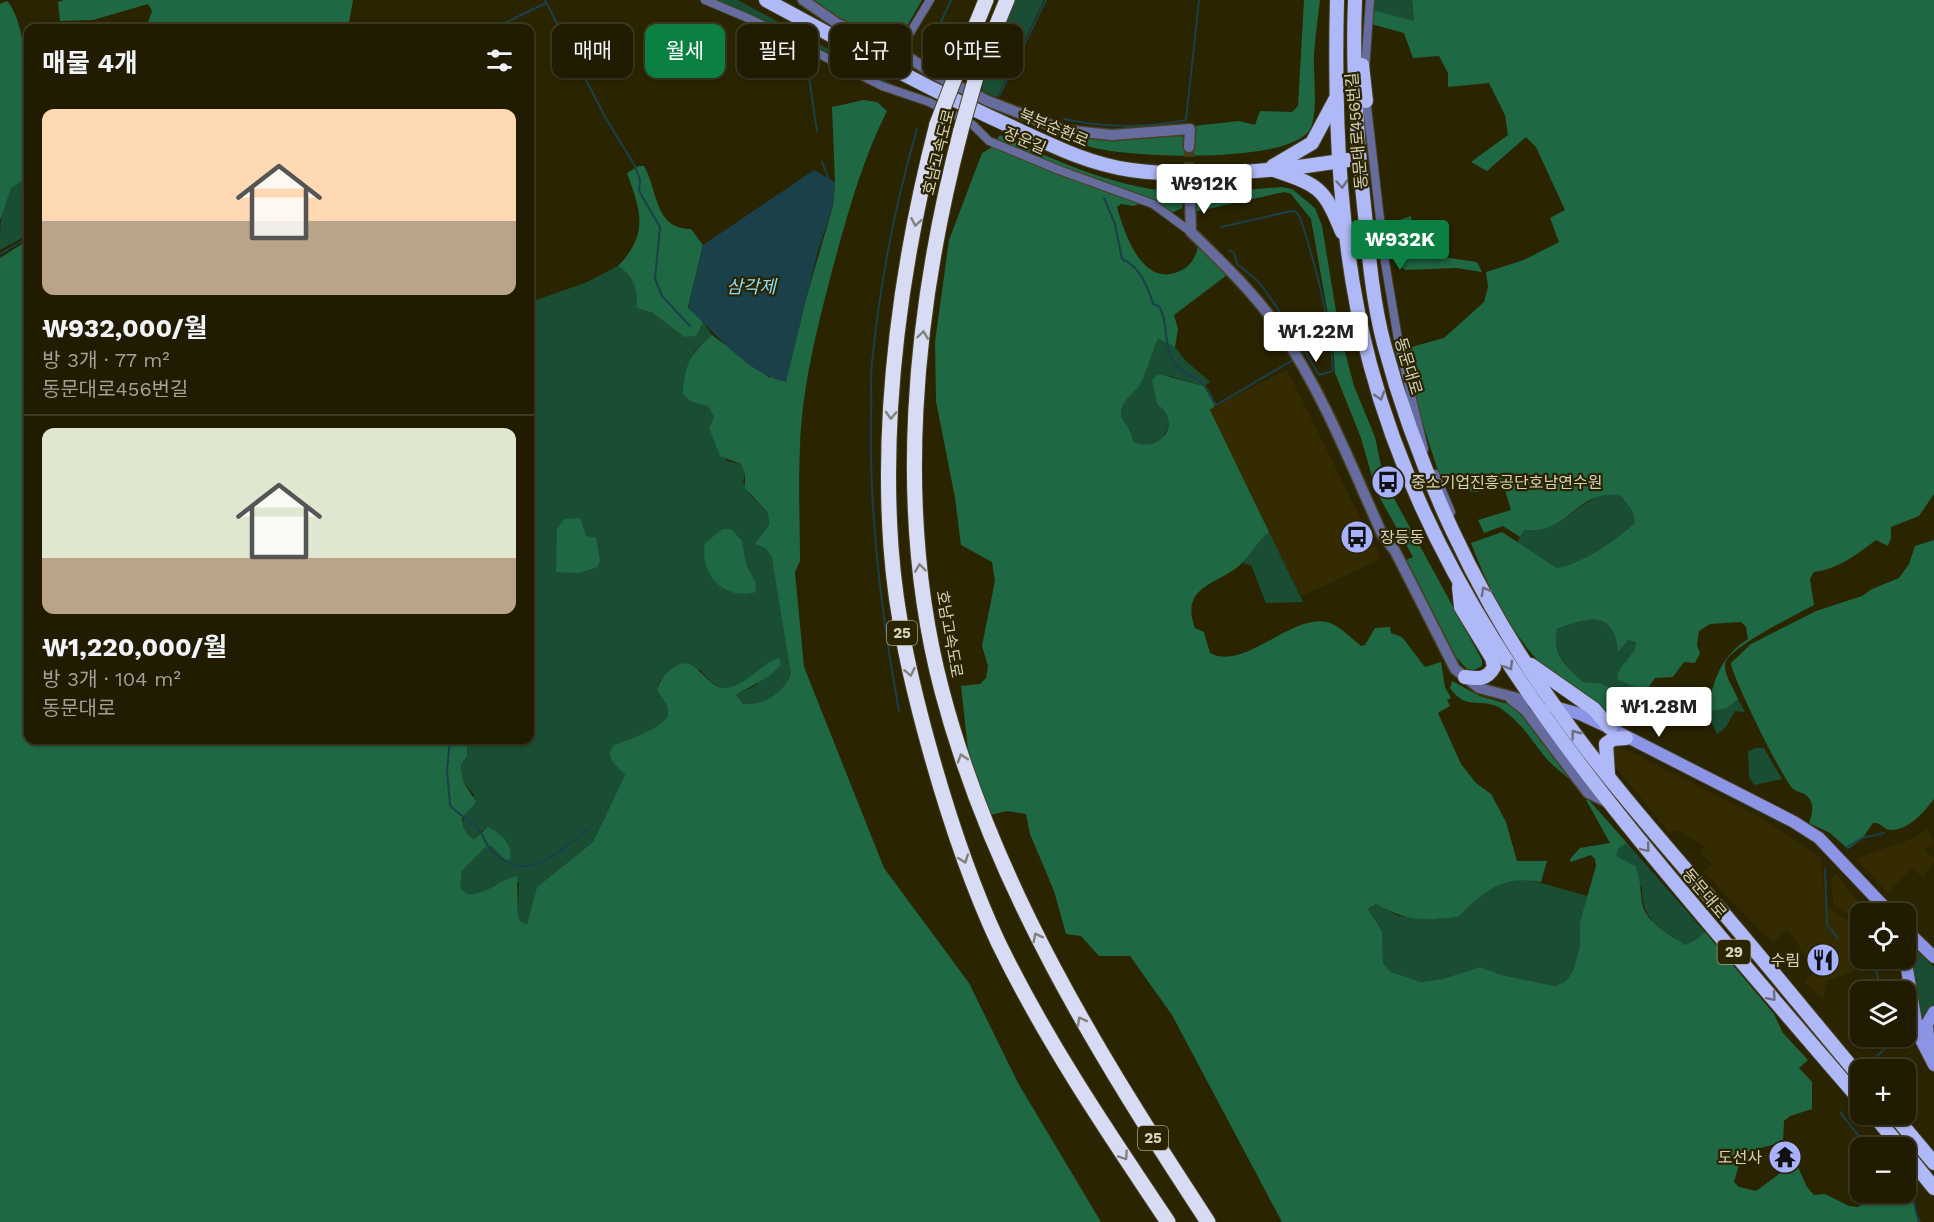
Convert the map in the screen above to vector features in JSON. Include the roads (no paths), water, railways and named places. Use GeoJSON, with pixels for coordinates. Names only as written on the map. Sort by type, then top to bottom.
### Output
{"type":"FeatureCollection","features":[{"type":"Feature","properties":{"kind":"highway","name":"호남고속도로"},"geometry":{"type":"LineString","coordinates":[[986,0],[937,124],[919,207],[894,357],[889,456],[890,536],[900,625],[916,700],[942,793],[965,862],[998,941],[1091,1108],[1168,1222]]}},
{"type":"Feature","properties":{"kind":"highway","name":"호남고속도로"},"geometry":{"type":"LineString","coordinates":[[1007,0],[978,70],[947,183],[921,354],[914,456],[917,542],[926,609],[942,690],[968,776],[995,845],[1031,926],[1099,1053],[1208,1222]]}},
{"type":"Feature","properties":{"kind":"highway"},"geometry":{"type":"LineString","coordinates":[[1099,1053],[1130,1088],[1218,1222]]}},
{"type":"Feature","properties":{"kind":"main road","name":"북부순환로"},"geometry":{"type":"LineString","coordinates":[[766,0],[958,102],[1077,157],[1132,170],[1167,172],[1269,169],[1358,159]]}},
{"type":"Feature","properties":{"kind":"main road","name":"동문대로"},"geometry":{"type":"LineString","coordinates":[[1337,0],[1336,98],[1347,245],[1371,367],[1394,438],[1432,533],[1459,585],[1532,702],[1609,803],[1850,1088]]}},
{"type":"Feature","properties":{"kind":"main road","name":"동문대로"},"geometry":{"type":"LineString","coordinates":[[1355,0],[1353,93],[1358,159],[1368,250],[1383,341],[1414,438],[1444,514],[1483,589],[1554,706],[1609,778],[1850,1065]]}},
{"type":"Feature","properties":{"kind":"main road"},"geometry":{"type":"LineString","coordinates":[[1354,17],[1361,38],[1362,76],[1366,101]]}},
{"type":"Feature","properties":{"kind":"main road"},"geometry":{"type":"LineString","coordinates":[[1269,169],[1312,143],[1336,98]]}},
{"type":"Feature","properties":{"kind":"main road"},"geometry":{"type":"LineString","coordinates":[[1269,169],[1302,179],[1319,189],[1328,199],[1347,245]]}},
{"type":"Feature","properties":{"kind":"main road"},"geometry":{"type":"LineString","coordinates":[[1459,585],[1461,607],[1492,658],[1494,667],[1491,674],[1482,679],[1465,677]]}},
{"type":"Feature","properties":{"kind":"main road"},"geometry":{"type":"LineString","coordinates":[[1525,660],[1594,710],[1610,728]]}},
{"type":"Feature","properties":{"kind":"main road"},"geometry":{"type":"LineString","coordinates":[[1532,702],[1580,714],[1794,822],[1819,838],[1881,903]]}},
{"type":"Feature","properties":{"kind":"main road"},"geometry":{"type":"LineString","coordinates":[[1609,778],[1605,760],[1606,744],[1613,739],[1626,738]]}},
{"type":"Feature","properties":{"kind":"main road"},"geometry":{"type":"LineString","coordinates":[[1916,939],[1934,957]]}},
{"type":"Feature","properties":{"kind":"main road"},"geometry":{"type":"LineString","coordinates":[[1907,969],[1918,1034],[1933,1063]]}},
{"type":"Feature","properties":{"kind":"main road"},"geometry":{"type":"LineString","coordinates":[[1933,1063],[1928,1024],[1934,1012]]}},
{"type":"Feature","properties":{"kind":"main road"},"geometry":{"type":"LineString","coordinates":[[1882,1125],[1892,1137]]}},
{"type":"Feature","properties":{"kind":"main road"},"geometry":{"type":"LineString","coordinates":[[1902,1125],[1934,1163]]}},
{"type":"Feature","properties":{"kind":"main road"},"geometry":{"type":"LineString","coordinates":[[1916,1166],[1934,1188]]}},
{"type":"Feature","properties":{"kind":"street","name":"장운길"},"geometry":{"type":"LineString","coordinates":[[705,0],[750,19],[882,86],[929,102],[973,125],[990,141],[1059,170],[1153,204],[1191,232]]}},
{"type":"Feature","properties":{"kind":"street","name":"장운길"},"geometry":{"type":"LineString","coordinates":[[803,0],[838,24]]}},
{"type":"Feature","properties":{"kind":"street"},"geometry":{"type":"LineString","coordinates":[[911,31],[930,0]]}},
{"type":"Feature","properties":{"kind":"street","name":"동문대로456번길"},"geometry":{"type":"LineString","coordinates":[[1370,0],[1365,57],[1366,101],[1385,262],[1403,369],[1425,452],[1451,511],[1457,536]]}},
{"type":"Feature","properties":{"kind":"street","name":"장운길"},"geometry":{"type":"LineString","coordinates":[[911,59],[935,75],[988,101],[1063,130],[1112,135],[1190,129],[1189,147]]}},
{"type":"Feature","properties":{"kind":"street"},"geometry":{"type":"LineString","coordinates":[[1190,199],[1191,232],[1242,283],[1280,331],[1321,398],[1382,534],[1395,551],[1448,659],[1479,688],[1532,702]]}},
{"type":"Feature","properties":{"kind":"street"},"geometry":{"type":"LineString","coordinates":[[1506,695],[1525,710],[1588,793],[1609,803]]}},
{"type":"Feature","properties":{"kind":"water","name":"삼각제"},"geometry":{"type":"Polygon","coordinates":[[[814,170],[835,182],[833,206],[818,251],[786,382],[771,377],[745,361],[688,308],[703,245],[814,170]]]}},
{"type":"Feature","properties":{"kind":"waterway"},"geometry":{"type":"LineString","coordinates":[[545,0],[605,117],[635,166],[640,180],[639,191],[660,227],[655,279],[662,296],[690,326]]}},
{"type":"Feature","properties":{"kind":"waterway"},"geometry":{"type":"LineString","coordinates":[[941,22],[951,0]]}},
{"type":"Feature","properties":{"kind":"waterway"},"geometry":{"type":"LineString","coordinates":[[999,96],[1046,0]]}},
{"type":"Feature","properties":{"kind":"waterway"},"geometry":{"type":"LineString","coordinates":[[1064,119],[1125,126],[1186,120],[1199,0]]}},
{"type":"Feature","properties":{"kind":"waterway"},"geometry":{"type":"LineString","coordinates":[[502,24],[546,3]]}},
{"type":"Feature","properties":{"kind":"waterway"},"geometry":{"type":"LineString","coordinates":[[809,78],[817,131]]}},
{"type":"Feature","properties":{"kind":"waterway"},"geometry":{"type":"LineString","coordinates":[[899,711],[887,638],[874,527],[871,375],[879,303],[889,244],[917,129]]}},
{"type":"Feature","properties":{"kind":"waterway"},"geometry":{"type":"LineString","coordinates":[[822,162],[829,180]]}},
{"type":"Feature","properties":{"kind":"waterway"},"geometry":{"type":"LineString","coordinates":[[1104,198],[1115,224],[1122,259],[1138,272],[1153,304],[1159,306],[1162,313],[1168,348],[1173,361],[1202,383],[1216,405],[1293,360]]}},
{"type":"Feature","properties":{"kind":"waterway"},"geometry":{"type":"LineString","coordinates":[[1221,227],[1287,212],[1295,211],[1300,217],[1321,293],[1329,332],[1333,371],[1319,375],[1259,282],[1237,264],[1234,253],[1229,250]]}},
{"type":"Feature","properties":{"kind":"waterway"},"geometry":{"type":"LineString","coordinates":[[0,254],[24,240]]}},
{"type":"Feature","properties":{"kind":"waterway"},"geometry":{"type":"LineString","coordinates":[[450,744],[447,770],[450,805],[475,825],[490,849],[506,862],[519,866],[543,862],[588,829]]}},
{"type":"Feature","properties":{"kind":"waterway"},"geometry":{"type":"LineString","coordinates":[[1847,847],[1862,838],[1884,833]]}},
{"type":"Feature","properties":{"kind":"waterway"},"geometry":{"type":"LineString","coordinates":[[1825,869],[1827,925],[1838,938]]}},
{"type":"Feature","properties":{"kind":"waterway"},"geometry":{"type":"LineString","coordinates":[[1875,969],[1879,981]]}},
{"type":"Feature","properties":{"kind":"waterway"},"geometry":{"type":"LineString","coordinates":[[1877,1056],[1887,1047]]}},
{"type":"Feature","properties":{"kind":"waterway"},"geometry":{"type":"LineString","coordinates":[[1840,1112],[1859,1137]]}},
{"type":"Feature","properties":{"kind":"waterway"},"geometry":{"type":"LineString","coordinates":[[1914,1203],[1920,1222]]}},
{"type":"Feature","properties":{"kind":"tunnel"},"geometry":{"type":"LineString","coordinates":[[1189,147],[1190,199]]}},
{"type":"Feature","properties":{"kind":"place","name":"중소기업진흥공단호남연수원"},"geometry":{"type":"Point","coordinates":[1388,482]}},
{"type":"Feature","properties":{"kind":"place","name":"장등동"},"geometry":{"type":"Point","coordinates":[1357,537]}},
{"type":"Feature","properties":{"kind":"place","name":"수림"},"geometry":{"type":"Point","coordinates":[1823,960]}},
{"type":"Feature","properties":{"kind":"place","name":"도선사"},"geometry":{"type":"Point","coordinates":[1785,1157]}}]}
